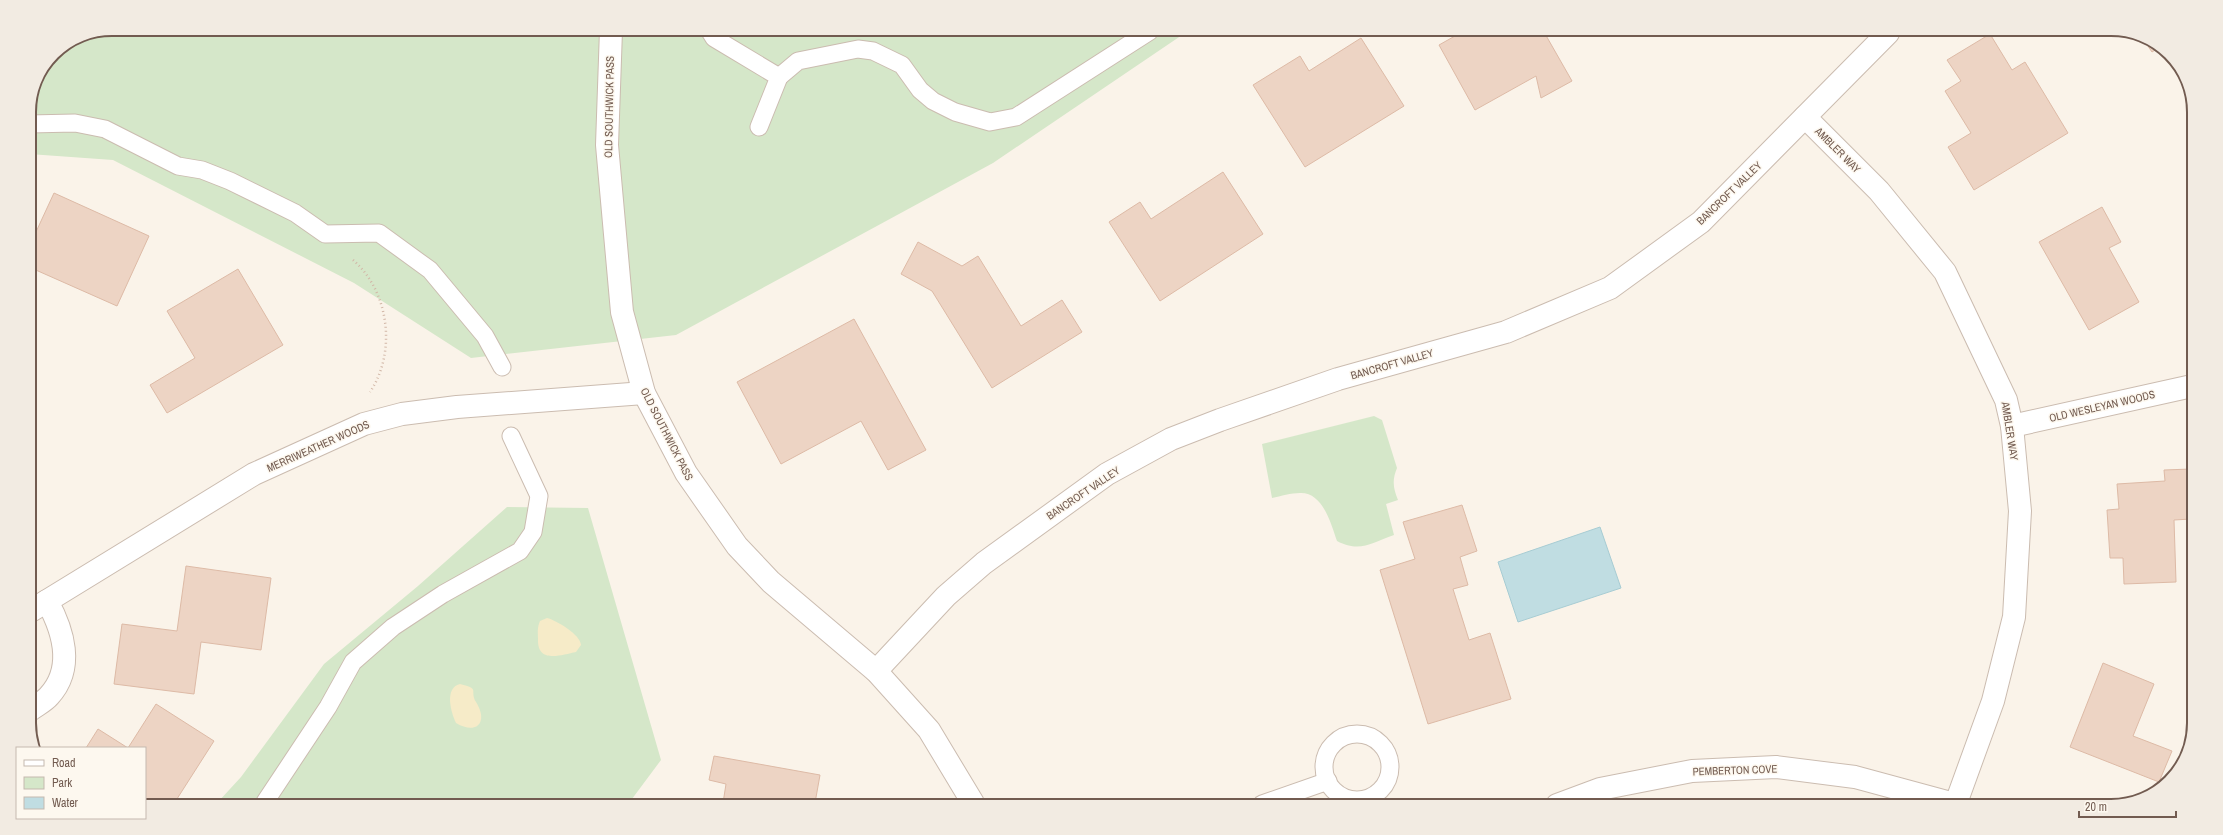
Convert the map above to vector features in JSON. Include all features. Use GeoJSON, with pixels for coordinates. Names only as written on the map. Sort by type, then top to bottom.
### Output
{"type":"FeatureCollection","features":[{"type":"Feature","properties":{"kind":"street","name":"OLD SOUTHWICK PASS"},"geometry":{"type":"LineString","coordinates":[[611,36],[607,145],[622,312],[644,393],[686,473],[737,546],[771,582],[876,671],[929,730],[970,799]]}},
{"type":"Feature","properties":{"kind":"street","name":"BANCROFT VALLEY"},"geometry":{"type":"LineString","coordinates":[[876,671],[946,596],[984,563],[1107,474],[1171,440],[1220,420],[1338,379],[1506,332],[1610,288],[1701,222],[1885,36]]}},
{"type":"Feature","properties":{"kind":"street","name":"AMBLER WAY"},"geometry":{"type":"LineString","coordinates":[[1805,118],[1879,191],[1945,272],[2006,400],[2012,426],[2020,512],[2014,617],[1993,701],[1961,799]]}},
{"type":"Feature","properties":{"kind":"street","name":"OLD WESLEYAN WOODS"},"geometry":{"type":"LineString","coordinates":[[2012,426],[2187,387]]}},
{"type":"Feature","properties":{"kind":"street","name":"MERRIWEATHER WOODS"},"geometry":{"type":"LineString","coordinates":[[38,607],[254,474],[364,424],[402,414],[457,407],[644,393]]}},
{"type":"Feature","properties":{"kind":"street"},"geometry":{"type":"LineString","coordinates":[[36,706],[49,696],[62,677],[65,654],[59,623],[38,607]]}},
{"type":"Feature","properties":{"kind":"street","name":"PEMBERTON COVE"},"geometry":{"type":"LineString","coordinates":[[1572,799],[1600,789],[1692,771],[1776,767],[1855,776],[1940,799]]}},
{"type":"Feature","properties":{"kind":"lane"},"geometry":{"type":"LineString","coordinates":[[712,36],[779,77]]}},
{"type":"Feature","properties":{"kind":"lane"},"geometry":{"type":"LineString","coordinates":[[759,127],[779,77],[798,61],[858,49],[873,51],[902,65],[920,90],[933,101],[955,112],[990,122],[1016,117],[1142,36]]}},
{"type":"Feature","properties":{"kind":"lane"},"geometry":{"type":"LineString","coordinates":[[36,124],[75,123],[105,129],[178,166],[202,170],[230,181],[295,213],[325,234],[378,232],[430,270],[485,336],[502,367]]}},
{"type":"Feature","properties":{"kind":"lane"},"geometry":{"type":"LineString","coordinates":[[267,799],[328,707],[352,662],[393,627],[443,594],[520,551],[533,532],[539,496],[512,436]]}},
{"type":"Feature","properties":{"kind":"lane"},"geometry":{"type":"LineString","coordinates":[[1276,799],[1328,781]]}},
{"type":"Feature","properties":{"kind":"path"},"geometry":{"type":"LineString","coordinates":[[325,234],[365,270],[376,287],[384,316],[386,344],[376,384],[366,398]]}},
{"type":"Feature","properties":{"kind":"green space"},"geometry":{"type":"Polygon","coordinates":[[[1181,36],[993,163],[676,335],[471,358],[354,283],[113,160],[36,154],[37,97],[46,74],[58,58],[70,49],[97,37],[1181,36]]]}},
{"type":"Feature","properties":{"kind":"green space"},"geometry":{"type":"Polygon","coordinates":[[[1374,416],[1382,420],[1397,468],[1394,476],[1394,484],[1398,500],[1386,504],[1394,535],[1366,546],[1345,545],[1337,541],[1325,510],[1315,498],[1308,494],[1300,493],[1272,498],[1262,444],[1374,416]]]}},
{"type":"Feature","properties":{"kind":"green space"},"geometry":{"type":"Polygon","coordinates":[[[507,507],[588,508],[661,760],[632,799],[221,799],[241,777],[324,664],[418,586],[507,507]]]}},
{"type":"Feature","properties":{"kind":"sand"},"geometry":{"type":"Polygon","coordinates":[[[547,618],[562,625],[577,637],[581,645],[576,652],[551,656],[541,652],[538,639],[538,628],[540,621],[547,618]]]}},
{"type":"Feature","properties":{"kind":"sand"},"geometry":{"type":"Polygon","coordinates":[[[460,684],[470,687],[473,690],[474,698],[480,709],[481,721],[475,727],[469,728],[456,723],[454,718],[450,695],[455,686],[460,684]]]}},
{"type":"Feature","properties":{"kind":"water"},"geometry":{"type":"Polygon","coordinates":[[[1600,527],[1621,588],[1518,622],[1498,562],[1600,527]]]}},
{"type":"Feature","properties":{"kind":"building"},"geometry":{"type":"Polygon","coordinates":[[[1455,36],[1546,36],[1572,81],[1541,98],[1536,76],[1475,110],[1439,45],[1455,36]]]}},
{"type":"Feature","properties":{"kind":"building"},"geometry":{"type":"Polygon","coordinates":[[[1987,36],[1991,36],[2012,70],[2025,62],[2068,133],[1974,190],[1948,147],[1971,133],[1945,91],[1961,81],[1947,60],[1987,36]]]}},
{"type":"Feature","properties":{"kind":"building"},"geometry":{"type":"Polygon","coordinates":[[[1361,38],[1404,106],[1305,167],[1253,85],[1300,56],[1309,71],[1361,38]]]}},
{"type":"Feature","properties":{"kind":"building"},"geometry":{"type":"Polygon","coordinates":[[[2148,46],[2155,50],[2152,52],[2148,46]]]}},
{"type":"Feature","properties":{"kind":"building"},"geometry":{"type":"Polygon","coordinates":[[[1223,172],[1263,234],[1160,301],[1109,222],[1140,202],[1151,219],[1223,172]]]}},
{"type":"Feature","properties":{"kind":"building"},"geometry":{"type":"Polygon","coordinates":[[[54,193],[149,236],[117,306],[36,270],[36,232],[54,193]]]}},
{"type":"Feature","properties":{"kind":"building"},"geometry":{"type":"Polygon","coordinates":[[[2102,207],[2121,242],[2109,248],[2139,302],[2089,330],[2039,242],[2102,207]]]}},
{"type":"Feature","properties":{"kind":"building"},"geometry":{"type":"Polygon","coordinates":[[[918,242],[962,266],[978,256],[1021,326],[1062,300],[1082,332],[992,388],[932,291],[901,274],[918,242]]]}},
{"type":"Feature","properties":{"kind":"building"},"geometry":{"type":"Polygon","coordinates":[[[238,269],[283,345],[167,413],[150,385],[195,358],[167,311],[238,269]]]}},
{"type":"Feature","properties":{"kind":"building"},"geometry":{"type":"Polygon","coordinates":[[[854,319],[926,450],[888,470],[861,421],[781,464],[737,382],[854,319]]]}},
{"type":"Feature","properties":{"kind":"building"},"geometry":{"type":"Polygon","coordinates":[[[2187,469],[2187,519],[2174,520],[2176,582],[2124,584],[2123,558],[2110,558],[2107,510],[2119,509],[2117,484],[2165,481],[2164,470],[2187,469]]]}},
{"type":"Feature","properties":{"kind":"building"},"geometry":{"type":"Polygon","coordinates":[[[1462,505],[1477,551],[1460,557],[1468,585],[1453,589],[1469,640],[1490,633],[1511,699],[1428,724],[1380,570],[1415,559],[1403,522],[1462,505]]]}},
{"type":"Feature","properties":{"kind":"building"},"geometry":{"type":"Polygon","coordinates":[[[186,566],[271,578],[261,650],[201,642],[194,694],[114,684],[122,624],[177,631],[186,566]]]}},
{"type":"Feature","properties":{"kind":"building"},"geometry":{"type":"Polygon","coordinates":[[[2103,663],[2154,684],[2133,736],[2172,751],[2159,781],[2070,747],[2103,663]]]}},
{"type":"Feature","properties":{"kind":"building"},"geometry":{"type":"Polygon","coordinates":[[[156,704],[214,741],[177,799],[146,799],[146,747],[129,747],[156,704]]]}},
{"type":"Feature","properties":{"kind":"building"},"geometry":{"type":"Polygon","coordinates":[[[98,729],[126,747],[87,747],[98,729]]]}},
{"type":"Feature","properties":{"kind":"building"},"geometry":{"type":"Polygon","coordinates":[[[714,756],[820,775],[816,799],[724,799],[726,784],[709,780],[714,756]]]}}]}
